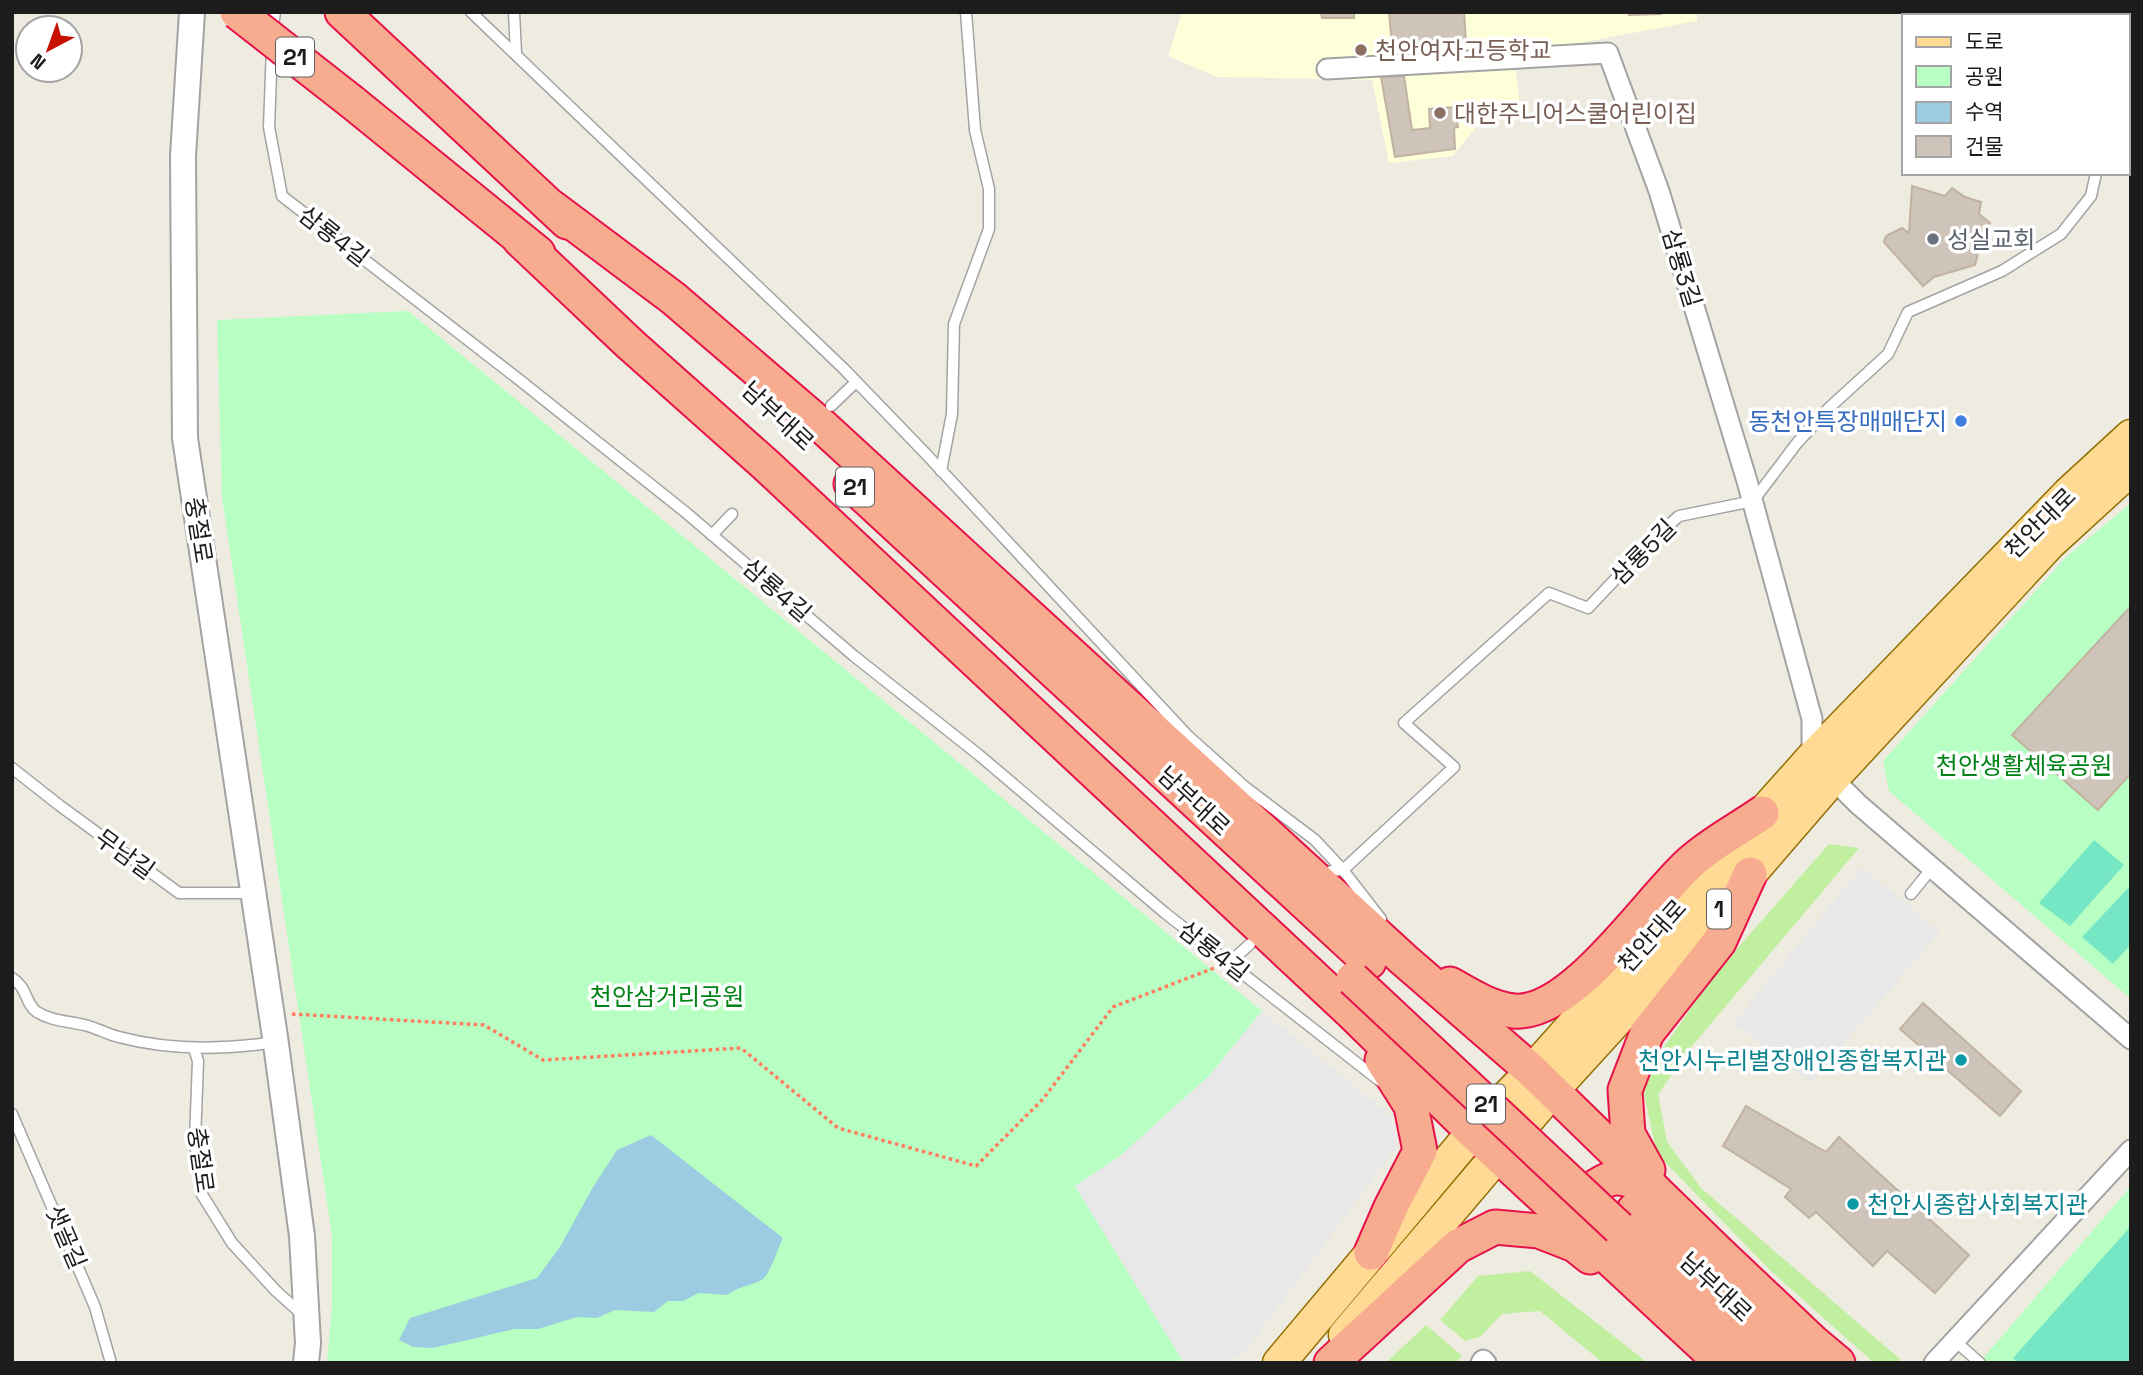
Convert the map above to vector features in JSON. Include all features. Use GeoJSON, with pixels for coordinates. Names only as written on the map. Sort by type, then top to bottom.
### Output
{"type":"FeatureCollection","features":[{"type":"Feature","properties":{"kind":"highway","name":"남부대로"},"geometry":{"type":"LineString","coordinates":[[237,12],[520,240],[641,330],[748,422],[1361,971]]}},
{"type":"Feature","properties":{"kind":"highway","name":"남부대로"},"geometry":{"type":"LineString","coordinates":[[342,12],[1361,971]]}},
{"type":"Feature","properties":{"kind":"highway"},"geometry":{"type":"LineString","coordinates":[[553,208],[673,298],[821,425],[1403,959],[1542,1081],[1623,1216],[1713,1354]]}},
{"type":"Feature","properties":{"kind":"highway"},"geometry":{"type":"LineString","coordinates":[[520,240],[630,344],[766,465],[1353,1013],[1485,1143],[1623,1216],[1718,1252]]}},
{"type":"Feature","properties":{"kind":"highway"},"geometry":{"type":"LineString","coordinates":[[1403,959],[1480,1001],[1515,1011],[1544,1006],[1584,978],[1691,862],[1762,813]]}},
{"type":"Feature","properties":{"kind":"highway"},"geometry":{"type":"LineString","coordinates":[[1750,874],[1719,942],[1647,1033],[1625,1090],[1628,1134],[1649,1171],[1718,1252],[1838,1363]]}},
{"type":"Feature","properties":{"kind":"highway","name":"21"},"geometry":{"type":"LineString","coordinates":[[1361,971],[1623,1216]]}},
{"type":"Feature","properties":{"kind":"highway"},"geometry":{"type":"LineString","coordinates":[[1353,1013],[1411,1105],[1420,1151],[1371,1253]]}},
{"type":"Feature","properties":{"kind":"highway","name":"남부대로"},"geometry":{"type":"LineString","coordinates":[[1623,1216],[1763,1363]]}},
{"type":"Feature","properties":{"kind":"highway","name":"남부대로"},"geometry":{"type":"LineString","coordinates":[[1623,1216],[1797,1363]]}},
{"type":"Feature","properties":{"kind":"highway"},"geometry":{"type":"LineString","coordinates":[[1331,1363],[1458,1246],[1495,1227],[1539,1231],[1575,1245],[1713,1354]]}},
{"type":"Feature","properties":{"kind":"main road","name":"천안대로"},"geometry":{"type":"LineString","coordinates":[[1279,1363],[1371,1253],[1485,1143],[1542,1081],[1750,874],[1822,769],[2069,493],[2131,436]]}},
{"type":"Feature","properties":{"kind":"main road","name":"천안대로"},"geometry":{"type":"LineString","coordinates":[[1542,1081],[1762,813],[1822,769],[2050,543],[2131,468]]}},
{"type":"Feature","properties":{"kind":"main road","name":"천안대로"},"geometry":{"type":"LineString","coordinates":[[1322,1363],[1485,1143]]}},
{"type":"Feature","properties":{"kind":"street","name":"충절로"},"geometry":{"type":"LineString","coordinates":[[192,12],[183,156],[185,438],[272,1013],[302,1236],[307,1319],[306,1363]]}},
{"type":"Feature","properties":{"kind":"street","name":"삼룡3길"},"geometry":{"type":"LineString","coordinates":[[1327,69],[1608,53],[1659,191],[1753,501],[1812,719],[1822,769]]}},
{"type":"Feature","properties":{"kind":"street"},"geometry":{"type":"LineString","coordinates":[[1822,769],[1932,868],[2131,1039]]}},
{"type":"Feature","properties":{"kind":"street"},"geometry":{"type":"LineString","coordinates":[[1934,1363],[2131,1150]]}},
{"type":"Feature","properties":{"kind":"street"},"geometry":{"type":"LineString","coordinates":[[1481,1363],[1483,1360],[1486,1363]]}},
{"type":"Feature","properties":{"kind":"lane","name":"삼룡4길"},"geometry":{"type":"LineString","coordinates":[[275,12],[269,127],[282,196],[528,386],[712,535],[854,656],[979,755],[1165,913],[1411,1105]]}},
{"type":"Feature","properties":{"kind":"lane"},"geometry":{"type":"LineString","coordinates":[[471,12],[856,382],[1187,736],[1245,787],[1315,840],[1343,870],[1386,926],[1403,959]]}},
{"type":"Feature","properties":{"kind":"lane"},"geometry":{"type":"LineString","coordinates":[[514,12],[516,54]]}},
{"type":"Feature","properties":{"kind":"lane"},"geometry":{"type":"LineString","coordinates":[[941,471],[952,414],[954,324],[989,229],[989,189],[975,130],[966,12]]}},
{"type":"Feature","properties":{"kind":"lane"},"geometry":{"type":"LineString","coordinates":[[1753,501],[1797,443],[1830,407],[1888,354],[1909,312],[2003,271],[2061,234],[2091,196],[2096,175]]}},
{"type":"Feature","properties":{"kind":"lane"},"geometry":{"type":"LineString","coordinates":[[831,406],[856,382]]}},
{"type":"Feature","properties":{"kind":"lane","name":"삼룡5길"},"geometry":{"type":"LineString","coordinates":[[1343,870],[1454,767],[1404,723],[1549,593],[1588,608],[1656,536],[1679,516],[1753,501]]}},
{"type":"Feature","properties":{"kind":"lane"},"geometry":{"type":"LineString","coordinates":[[712,535],[732,514]]}},
{"type":"Feature","properties":{"kind":"lane","name":"무남길"},"geometry":{"type":"LineString","coordinates":[[12,768],[179,893],[254,893]]}},
{"type":"Feature","properties":{"kind":"lane"},"geometry":{"type":"LineString","coordinates":[[1911,894],[1932,868]]}},
{"type":"Feature","properties":{"kind":"lane"},"geometry":{"type":"LineString","coordinates":[[1331,871],[1343,870]]}},
{"type":"Feature","properties":{"kind":"lane"},"geometry":{"type":"LineString","coordinates":[[1229,963],[1250,944]]}},
{"type":"Feature","properties":{"kind":"lane"},"geometry":{"type":"LineString","coordinates":[[12,978],[21,984],[33,1009],[50,1019],[86,1026],[119,1037],[194,1048],[234,1048],[276,1042]]}},
{"type":"Feature","properties":{"kind":"lane","name":"충절로"},"geometry":{"type":"LineString","coordinates":[[194,1048],[198,1061],[195,1140],[201,1193],[232,1243],[276,1291],[307,1319]]}},
{"type":"Feature","properties":{"kind":"lane","name":"샛골길"},"geometry":{"type":"LineString","coordinates":[[12,1114],[95,1307],[111,1363]]}},
{"type":"Feature","properties":{"kind":"lane"},"geometry":{"type":"LineString","coordinates":[[1954,1340],[1980,1363]]}},
{"type":"Feature","properties":{"kind":"path"},"geometry":{"type":"LineString","coordinates":[[272,1013],[484,1026],[543,1060],[741,1048],[838,1128],[976,1166],[1043,1099],[1113,1007],[1229,963]]}},
{"type":"Feature","properties":{"kind":"shaded area","name":"천안여자고등학교"},"geometry":{"type":"Polygon","coordinates":[[[1182,12],[1697,12],[1697,21],[1568,45],[1515,64],[1520,105],[1481,121],[1453,156],[1389,163],[1372,80],[1217,77],[1168,56],[1182,12]]]}},
{"type":"Feature","properties":{"kind":"shaded area"},"geometry":{"type":"Polygon","coordinates":[[[1862,867],[1940,932],[1810,1083],[1734,1023],[1862,867]]]}},
{"type":"Feature","properties":{"kind":"shaded area"},"geometry":{"type":"Polygon","coordinates":[[[1262,1011],[1392,1117],[1397,1146],[1247,1349],[1225,1363],[1184,1363],[1075,1186],[1120,1156],[1209,1076],[1262,1011]]]}},
{"type":"Feature","properties":{"kind":"green space","name":"천안삼거리공원"},"geometry":{"type":"Polygon","coordinates":[[[408,311],[1262,1011],[1209,1076],[1120,1156],[1075,1186],[1184,1363],[327,1363],[332,1307],[332,1236],[222,497],[217,320],[408,311]]]}},
{"type":"Feature","properties":{"kind":"green space","name":"천안생활체육공원"},"geometry":{"type":"Polygon","coordinates":[[[2131,503],[2131,999],[1889,791],[1883,761],[2066,557],[2131,503]]]}},
{"type":"Feature","properties":{"kind":"green space"},"geometry":{"type":"Polygon","coordinates":[[[2094,840],[2124,865],[2070,926],[2039,903],[2094,840]]]}},
{"type":"Feature","properties":{"kind":"green space"},"geometry":{"type":"Polygon","coordinates":[[[1829,844],[1859,848],[1693,1045],[1658,1094],[1667,1142],[1701,1188],[1900,1359],[1897,1363],[1874,1363],[1770,1270],[1657,1154],[1641,1080],[1714,975],[1829,844]]]}},
{"type":"Feature","properties":{"kind":"green space"},"geometry":{"type":"Polygon","coordinates":[[[2131,885],[2131,944],[2113,964],[2082,937],[2131,885]]]}},
{"type":"Feature","properties":{"kind":"green space"},"geometry":{"type":"Polygon","coordinates":[[[2131,1186],[2131,1363],[1979,1363],[2131,1186]]]}},
{"type":"Feature","properties":{"kind":"green space"},"geometry":{"type":"Polygon","coordinates":[[[2131,1226],[2131,1363],[2018,1363],[2013,1358],[2131,1226]]]}},
{"type":"Feature","properties":{"kind":"green space"},"geometry":{"type":"Polygon","coordinates":[[[1530,1271],[1648,1363],[1603,1363],[1540,1311],[1502,1314],[1480,1337],[1465,1341],[1440,1320],[1478,1276],[1530,1271]]]}},
{"type":"Feature","properties":{"kind":"green space"},"geometry":{"type":"Polygon","coordinates":[[[1426,1325],[1462,1356],[1456,1363],[1386,1363],[1426,1325]]]}},
{"type":"Feature","properties":{"kind":"water"},"geometry":{"type":"Polygon","coordinates":[[[651,1135],[783,1238],[763,1279],[727,1295],[699,1293],[683,1301],[668,1301],[654,1312],[615,1310],[597,1318],[577,1317],[538,1329],[514,1329],[433,1348],[413,1347],[399,1340],[410,1318],[537,1278],[560,1247],[617,1150],[651,1135]]]}},
{"type":"Feature","properties":{"kind":"building"},"geometry":{"type":"Polygon","coordinates":[[[1321,12],[1354,12],[1354,18],[1322,18],[1321,12]]]}},
{"type":"Feature","properties":{"kind":"building"},"geometry":{"type":"Polygon","coordinates":[[[1389,12],[1464,12],[1466,41],[1392,46],[1389,12]]]}},
{"type":"Feature","properties":{"kind":"building"},"geometry":{"type":"Polygon","coordinates":[[[1629,12],[1660,12],[1661,14],[1629,15],[1629,12]]]}},
{"type":"Feature","properties":{"kind":"building"},"geometry":{"type":"Polygon","coordinates":[[[1404,76],[1412,130],[1430,128],[1429,109],[1455,107],[1458,127],[1454,128],[1455,149],[1395,157],[1381,77],[1404,76]]]}},
{"type":"Feature","properties":{"kind":"building","name":"성실교회"},"geometry":{"type":"Polygon","coordinates":[[[1912,186],[1945,196],[1952,188],[1965,197],[1981,202],[1979,214],[1990,223],[1983,234],[1975,265],[1934,277],[1923,286],[1884,242],[1886,236],[1902,228],[1909,233],[1912,186]]]}},
{"type":"Feature","properties":{"kind":"building"},"geometry":{"type":"Polygon","coordinates":[[[2131,606],[2131,773],[2098,810],[2012,735],[2131,606]]]}},
{"type":"Feature","properties":{"kind":"building","name":"천안시누리별장애인종합복지관"},"geometry":{"type":"Polygon","coordinates":[[[1923,1003],[2021,1091],[2000,1116],[1900,1029],[1923,1003]]]}},
{"type":"Feature","properties":{"kind":"building","name":"천안시종합사회복지관"},"geometry":{"type":"Polygon","coordinates":[[[1746,1106],[1826,1152],[1839,1137],[1969,1255],[1935,1293],[1887,1251],[1873,1266],[1816,1212],[1809,1218],[1785,1197],[1791,1189],[1723,1146],[1746,1106]]]}},
{"type":"Feature","properties":{"kind":"place","name":"천안여자고등학교"},"geometry":{"type":"Point","coordinates":[1361,50]}},
{"type":"Feature","properties":{"kind":"place","name":"대한주니어스쿨어린이집"},"geometry":{"type":"Point","coordinates":[1440,113]}},
{"type":"Feature","properties":{"kind":"place","name":"성실교회"},"geometry":{"type":"Point","coordinates":[1933,239]}},
{"type":"Feature","properties":{"kind":"place","name":"동천안특장매매단지"},"geometry":{"type":"Point","coordinates":[1961,421]}},
{"type":"Feature","properties":{"kind":"place","name":"천안시누리별장애인종합복지관"},"geometry":{"type":"Point","coordinates":[1961,1060]}},
{"type":"Feature","properties":{"kind":"place","name":"천안시종합사회복지관"},"geometry":{"type":"Point","coordinates":[1853,1204]}}]}
